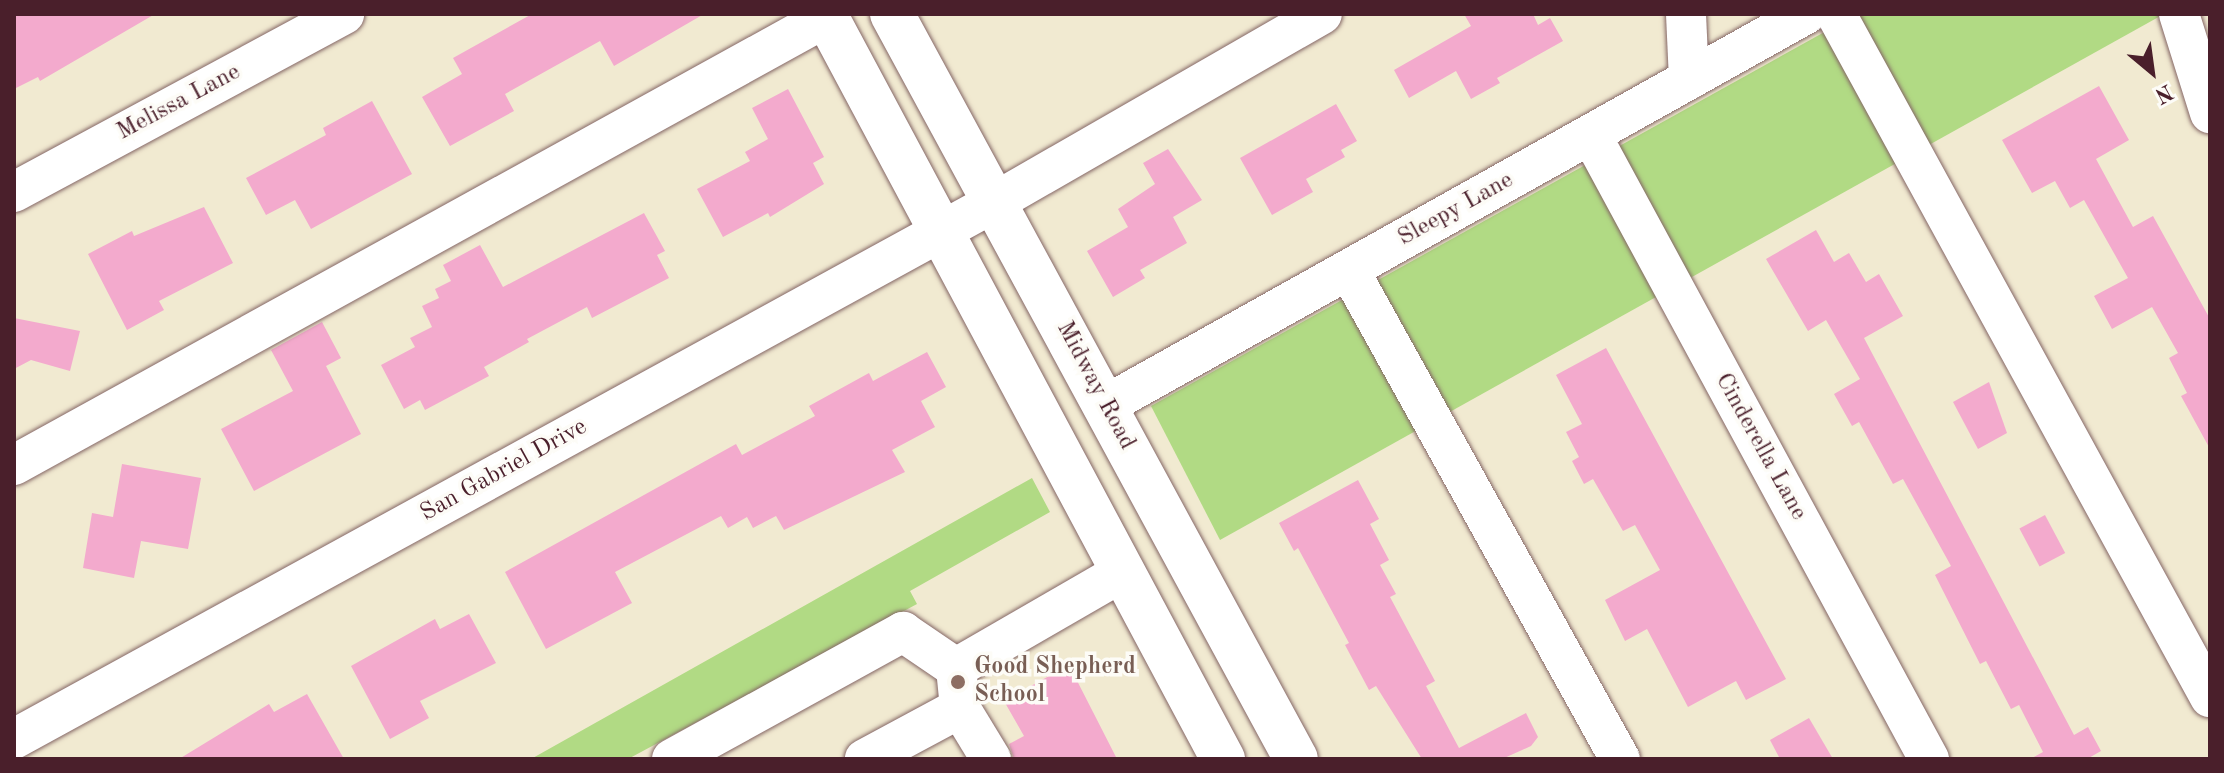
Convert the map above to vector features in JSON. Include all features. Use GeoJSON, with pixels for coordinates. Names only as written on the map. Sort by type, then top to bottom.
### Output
{"type":"FeatureCollection","features":[{"type":"Feature","properties":{"kind":"main road","name":"Midway Road"},"geometry":{"type":"LineString","coordinates":[[892,14],[1296,759]]}},
{"type":"Feature","properties":{"kind":"main road"},"geometry":{"type":"LineString","coordinates":[[826,16],[938,233],[1223,759]]}},
{"type":"Feature","properties":{"kind":"street","name":"Melissa Lane"},"geometry":{"type":"LineString","coordinates":[[14,192],[344,14]]}},
{"type":"Feature","properties":{"kind":"street","name":"San Gabriel Drive"},"geometry":{"type":"LineString","coordinates":[[14,739],[995,202],[1322,14]]}},
{"type":"Feature","properties":{"kind":"street"},"geometry":{"type":"LineString","coordinates":[[1686,14],[1689,79]]}},
{"type":"Feature","properties":{"kind":"street","name":"Sleepy Lane"},"geometry":{"type":"LineString","coordinates":[[1106,405],[1806,14]]}},
{"type":"Feature","properties":{"kind":"street"},"geometry":{"type":"LineString","coordinates":[[1836,14],[2210,697]]}},
{"type":"Feature","properties":{"kind":"street"},"geometry":{"type":"LineString","coordinates":[[2179,14],[2210,113]]}},
{"type":"Feature","properties":{"kind":"street"},"geometry":{"type":"LineString","coordinates":[[14,465],[826,16]]}},
{"type":"Feature","properties":{"kind":"street","name":"Cinderella Lane"},"geometry":{"type":"LineString","coordinates":[[1591,135],[1929,759]]}},
{"type":"Feature","properties":{"kind":"street"},"geometry":{"type":"LineString","coordinates":[[1349,270],[1620,759]]}},
{"type":"Feature","properties":{"kind":"street"},"geometry":{"type":"LineString","coordinates":[[956,668],[1122,572]]}},
{"type":"Feature","properties":{"kind":"street"},"geometry":{"type":"LineString","coordinates":[[672,759],[903,632],[956,668]]}},
{"type":"Feature","properties":{"kind":"street"},"geometry":{"type":"LineString","coordinates":[[956,668],[960,708],[991,759]]}},
{"type":"Feature","properties":{"kind":"street"},"geometry":{"type":"LineString","coordinates":[[881,755],[960,708]]}},
{"type":"Feature","properties":{"kind":"green space"},"geometry":{"type":"Polygon","coordinates":[[[1857,14],[2164,14],[1220,540],[1151,406],[1857,14]]]}},
{"type":"Feature","properties":{"kind":"green space"},"geometry":{"type":"Polygon","coordinates":[[[1032,478],[1050,512],[910,591],[917,604],[628,759],[531,759],[1032,478]]]}},
{"type":"Feature","properties":{"kind":"building"},"geometry":{"type":"Polygon","coordinates":[[[14,14],[155,14],[40,81],[38,77],[14,89],[14,14]]]}},
{"type":"Feature","properties":{"kind":"building"},"geometry":{"type":"Polygon","coordinates":[[[532,14],[704,14],[614,66],[600,41],[505,94],[514,111],[450,146],[422,97],[462,74],[453,58],[532,14]]]}},
{"type":"Feature","properties":{"kind":"building"},"geometry":{"type":"Polygon","coordinates":[[[1464,14],[1533,14],[1538,25],[1550,18],[1563,41],[1497,78],[1500,83],[1471,99],[1456,71],[1409,98],[1394,70],[1471,26],[1464,14]]]}},
{"type":"Feature","properties":{"kind":"building"},"geometry":{"type":"Polygon","coordinates":[[[2099,86],[2129,140],[2096,159],[2133,227],[2153,216],[2210,319],[2210,449],[2181,396],[2187,393],[2169,358],[2178,353],[2152,307],[2112,329],[2094,296],[2128,278],[2084,200],[2070,208],[2055,181],[2032,193],[2002,140],[2099,86]]]}},
{"type":"Feature","properties":{"kind":"building"},"geometry":{"type":"Polygon","coordinates":[[[788,89],[824,157],[813,163],[824,184],[770,217],[768,213],[723,237],[697,189],[750,161],[745,152],[768,139],[752,108],[788,89]]]}},
{"type":"Feature","properties":{"kind":"building"},"geometry":{"type":"Polygon","coordinates":[[[372,101],[412,174],[311,229],[295,200],[266,215],[246,178],[326,135],[323,128],[372,101]]]}},
{"type":"Feature","properties":{"kind":"building"},"geometry":{"type":"Polygon","coordinates":[[[1336,104],[1357,141],[1341,150],[1345,157],[1306,179],[1313,192],[1272,215],[1240,158],[1336,104]]]}},
{"type":"Feature","properties":{"kind":"building"},"geometry":{"type":"Polygon","coordinates":[[[1168,149],[1202,200],[1173,217],[1187,243],[1140,270],[1145,278],[1113,297],[1087,251],[1128,227],[1118,209],[1155,184],[1143,163],[1168,149]]]}},
{"type":"Feature","properties":{"kind":"building"},"geometry":{"type":"Polygon","coordinates":[[[204,207],[233,263],[159,301],[164,310],[127,330],[88,254],[132,231],[134,236],[204,207]]]}},
{"type":"Feature","properties":{"kind":"building"},"geometry":{"type":"Polygon","coordinates":[[[644,213],[665,251],[657,255],[669,278],[592,318],[587,307],[527,339],[529,342],[484,367],[489,376],[425,410],[420,400],[404,409],[381,365],[415,347],[410,338],[432,327],[422,306],[439,298],[435,289],[451,281],[443,265],[480,245],[503,287],[644,213]]]}},
{"type":"Feature","properties":{"kind":"building"},"geometry":{"type":"Polygon","coordinates":[[[1816,230],[1834,262],[1849,253],[1866,282],[1879,274],[1903,316],[1864,338],[2074,735],[2088,727],[2101,751],[2087,759],[2030,759],[2043,752],[2019,705],[2011,709],[1986,661],[1980,664],[1935,575],[1951,566],[1903,479],[1893,484],[1859,422],[1852,426],[1834,394],[1860,379],[1826,320],[1808,331],[1766,259],[1816,230]]]}},
{"type":"Feature","properties":{"kind":"building"},"geometry":{"type":"Polygon","coordinates":[[[14,318],[80,331],[70,371],[31,360],[14,369],[14,318]]]}},
{"type":"Feature","properties":{"kind":"building"},"geometry":{"type":"Polygon","coordinates":[[[322,322],[341,358],[326,366],[361,434],[254,491],[221,429],[293,391],[271,350],[322,322]]]}},
{"type":"Feature","properties":{"kind":"building"},"geometry":{"type":"Polygon","coordinates":[[[1606,348],[1786,679],[1746,700],[1736,681],[1688,707],[1647,629],[1625,641],[1605,600],[1660,570],[1635,525],[1623,531],[1593,479],[1584,484],[1572,461],[1579,457],[1566,432],[1582,424],[1556,375],[1606,348]]]}},
{"type":"Feature","properties":{"kind":"building"},"geometry":{"type":"Polygon","coordinates":[[[927,352],[946,387],[921,401],[935,427],[892,450],[905,472],[784,530],[776,516],[753,528],[747,517],[728,528],[721,516],[615,572],[632,603],[546,649],[505,572],[736,444],[742,455],[815,416],[809,406],[869,373],[873,381],[927,352]]]}},
{"type":"Feature","properties":{"kind":"building"},"geometry":{"type":"Polygon","coordinates":[[[1989,382],[2007,433],[1978,449],[1953,402],[1989,382]]]}},
{"type":"Feature","properties":{"kind":"building"},"geometry":{"type":"Polygon","coordinates":[[[122,464],[201,478],[188,549],[141,541],[134,578],[83,568],[92,513],[113,517],[122,464]]]}},
{"type":"Feature","properties":{"kind":"building"},"geometry":{"type":"Polygon","coordinates":[[[1358,480],[1379,519],[1370,524],[1389,560],[1380,565],[1396,594],[1390,597],[1435,681],[1426,686],[1459,748],[1526,713],[1538,737],[1531,746],[1502,759],[1422,759],[1376,686],[1369,690],[1345,645],[1349,643],[1298,548],[1294,551],[1279,523],[1358,480]]]}},
{"type":"Feature","properties":{"kind":"building"},"geometry":{"type":"Polygon","coordinates":[[[2045,515],[2065,553],[2040,567],[2019,529],[2045,515]]]}},
{"type":"Feature","properties":{"kind":"building"},"geometry":{"type":"Polygon","coordinates":[[[469,614],[496,663],[420,701],[429,718],[390,739],[351,666],[435,619],[440,629],[469,614]]]}},
{"type":"Feature","properties":{"kind":"building"},"geometry":{"type":"Polygon","coordinates":[[[1069,665],[1117,759],[1014,759],[1009,744],[1024,736],[1004,701],[1069,665]]]}},
{"type":"Feature","properties":{"kind":"building"},"geometry":{"type":"Polygon","coordinates":[[[307,694],[344,759],[179,759],[269,704],[274,712],[307,694]]]}},
{"type":"Feature","properties":{"kind":"building"},"geometry":{"type":"Polygon","coordinates":[[[1809,718],[1833,759],[1780,759],[1770,740],[1809,718]]]}},
{"type":"Feature","properties":{"kind":"place","name":"Good Shepherd School"},"geometry":{"type":"Point","coordinates":[958,682]}}]}
